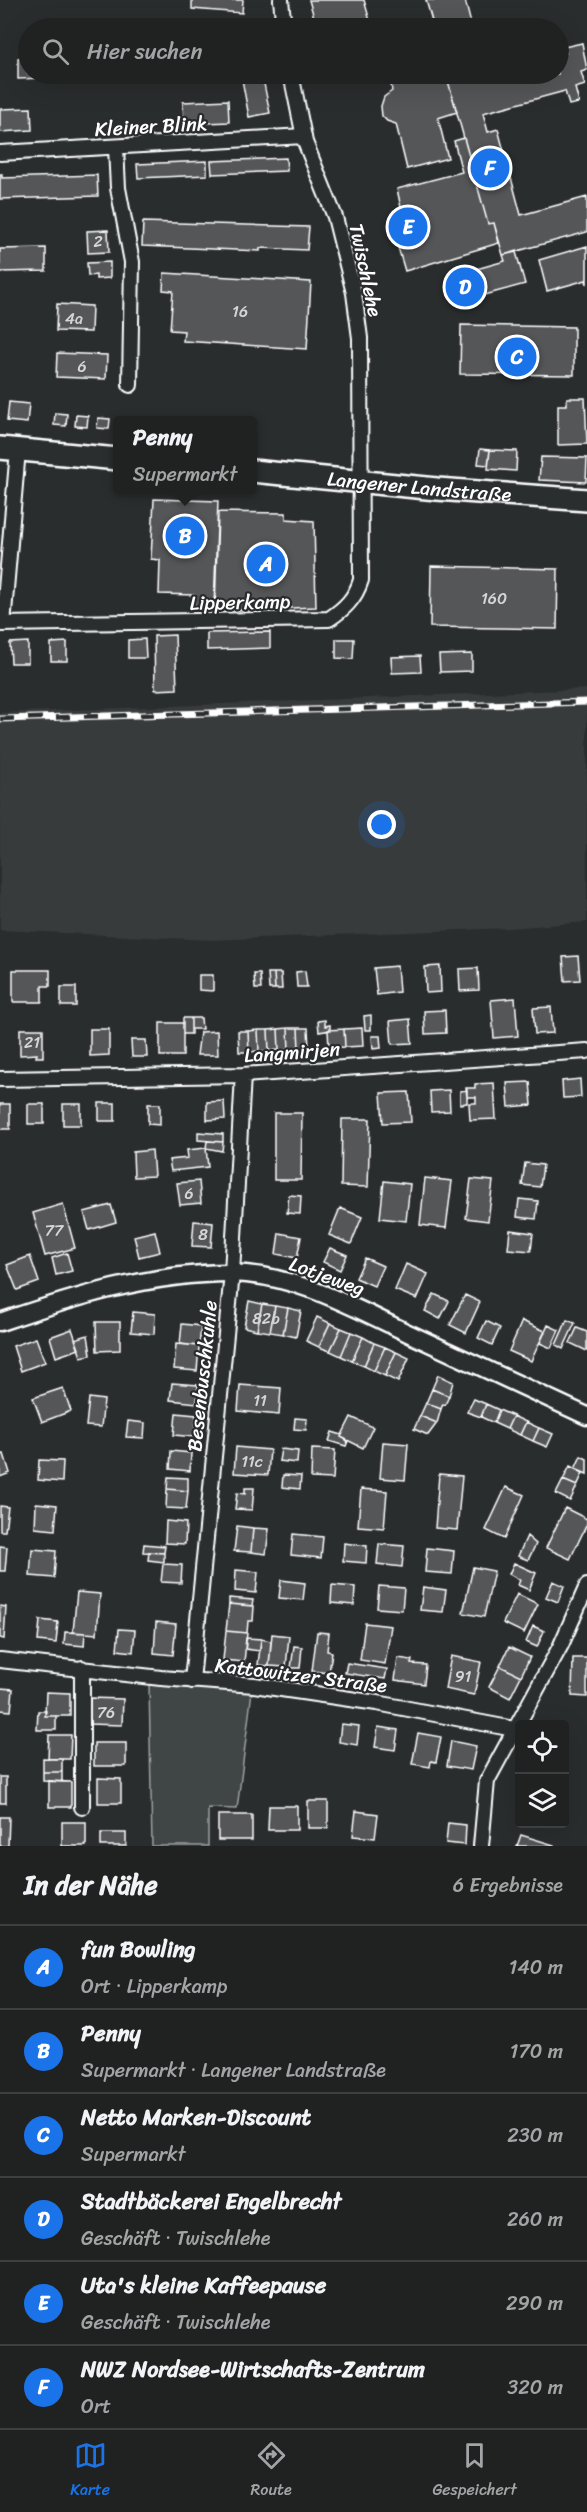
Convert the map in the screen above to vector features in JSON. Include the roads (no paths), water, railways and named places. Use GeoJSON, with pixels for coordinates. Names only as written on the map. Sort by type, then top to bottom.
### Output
{"type":"FeatureCollection","features":[{"type":"Feature","properties":{"kind":"main road"},"geometry":{"type":"LineString","coordinates":[[9,449],[113,459]]}},
{"type":"Feature","properties":{"kind":"main road","name":"Langener Landstraße"},"geometry":{"type":"LineString","coordinates":[[257,471],[437,489],[587,500]]}},
{"type":"Feature","properties":{"kind":"street"},"geometry":{"type":"LineString","coordinates":[[281,0],[283,18]]}},
{"type":"Feature","properties":{"kind":"street","name":"Twischlehe"},"geometry":{"type":"LineString","coordinates":[[293,84],[304,136],[335,217],[354,293],[360,338],[359,481]]}},
{"type":"Feature","properties":{"kind":"street","name":"Kleiner Blink"},"geometry":{"type":"LineString","coordinates":[[0,153],[304,136]]}},
{"type":"Feature","properties":{"kind":"street"},"geometry":{"type":"LineString","coordinates":[[116,148],[118,188],[132,262],[129,384]]}},
{"type":"Feature","properties":{"kind":"street"},"geometry":{"type":"LineString","coordinates":[[2,624],[9,449]]}},
{"type":"Feature","properties":{"kind":"street","name":"Lipperkamp"},"geometry":{"type":"LineString","coordinates":[[2,624],[328,620],[344,609],[357,592],[361,580],[359,481]]}},
{"type":"Feature","properties":{"kind":"street","name":"Langmirjen"},"geometry":{"type":"LineString","coordinates":[[0,1079],[243,1075],[587,1051]]}},
{"type":"Feature","properties":{"kind":"street","name":"Besenbuschkuhle"},"geometry":{"type":"LineString","coordinates":[[192,1680],[232,1273],[243,1075]]}},
{"type":"Feature","properties":{"kind":"street","name":"Lotjeweg"},"geometry":{"type":"LineString","coordinates":[[0,1322],[73,1297],[188,1276],[232,1273],[266,1277],[318,1291],[587,1416]]}},
{"type":"Feature","properties":{"kind":"street"},"geometry":{"type":"LineString","coordinates":[[481,1846],[487,1781],[514,1729],[536,1694],[587,1586]]}},
{"type":"Feature","properties":{"kind":"street","name":"Kattowitzer Straße"},"geometry":{"type":"LineString","coordinates":[[0,1660],[254,1685],[377,1703],[514,1729]]}},
{"type":"Feature","properties":{"kind":"street"},"geometry":{"type":"LineString","coordinates":[[82,1668],[82,1807]]}},
{"type":"Feature","properties":{"kind":"railway"},"geometry":{"type":"LineString","coordinates":[[0,719],[587,702]]}},
{"type":"Feature","properties":{"kind":"place","name":"NWZ Nordsee-Wirtschafts-Zentrum"},"geometry":{"type":"Point","coordinates":[490,168]}},
{"type":"Feature","properties":{"kind":"place","name":"Uta's kleine Kaffeepause"},"geometry":{"type":"Point","coordinates":[408,227]}},
{"type":"Feature","properties":{"kind":"place","name":"Stadtbäckerei Engelbrecht"},"geometry":{"type":"Point","coordinates":[465,287]}},
{"type":"Feature","properties":{"kind":"place","name":"Netto Marken-Discount"},"geometry":{"type":"Point","coordinates":[517,357]}},
{"type":"Feature","properties":{"kind":"place","name":"Penny"},"geometry":{"type":"Point","coordinates":[185,536]}},
{"type":"Feature","properties":{"kind":"place","name":"fun Bowling"},"geometry":{"type":"Point","coordinates":[266,564]}}]}
